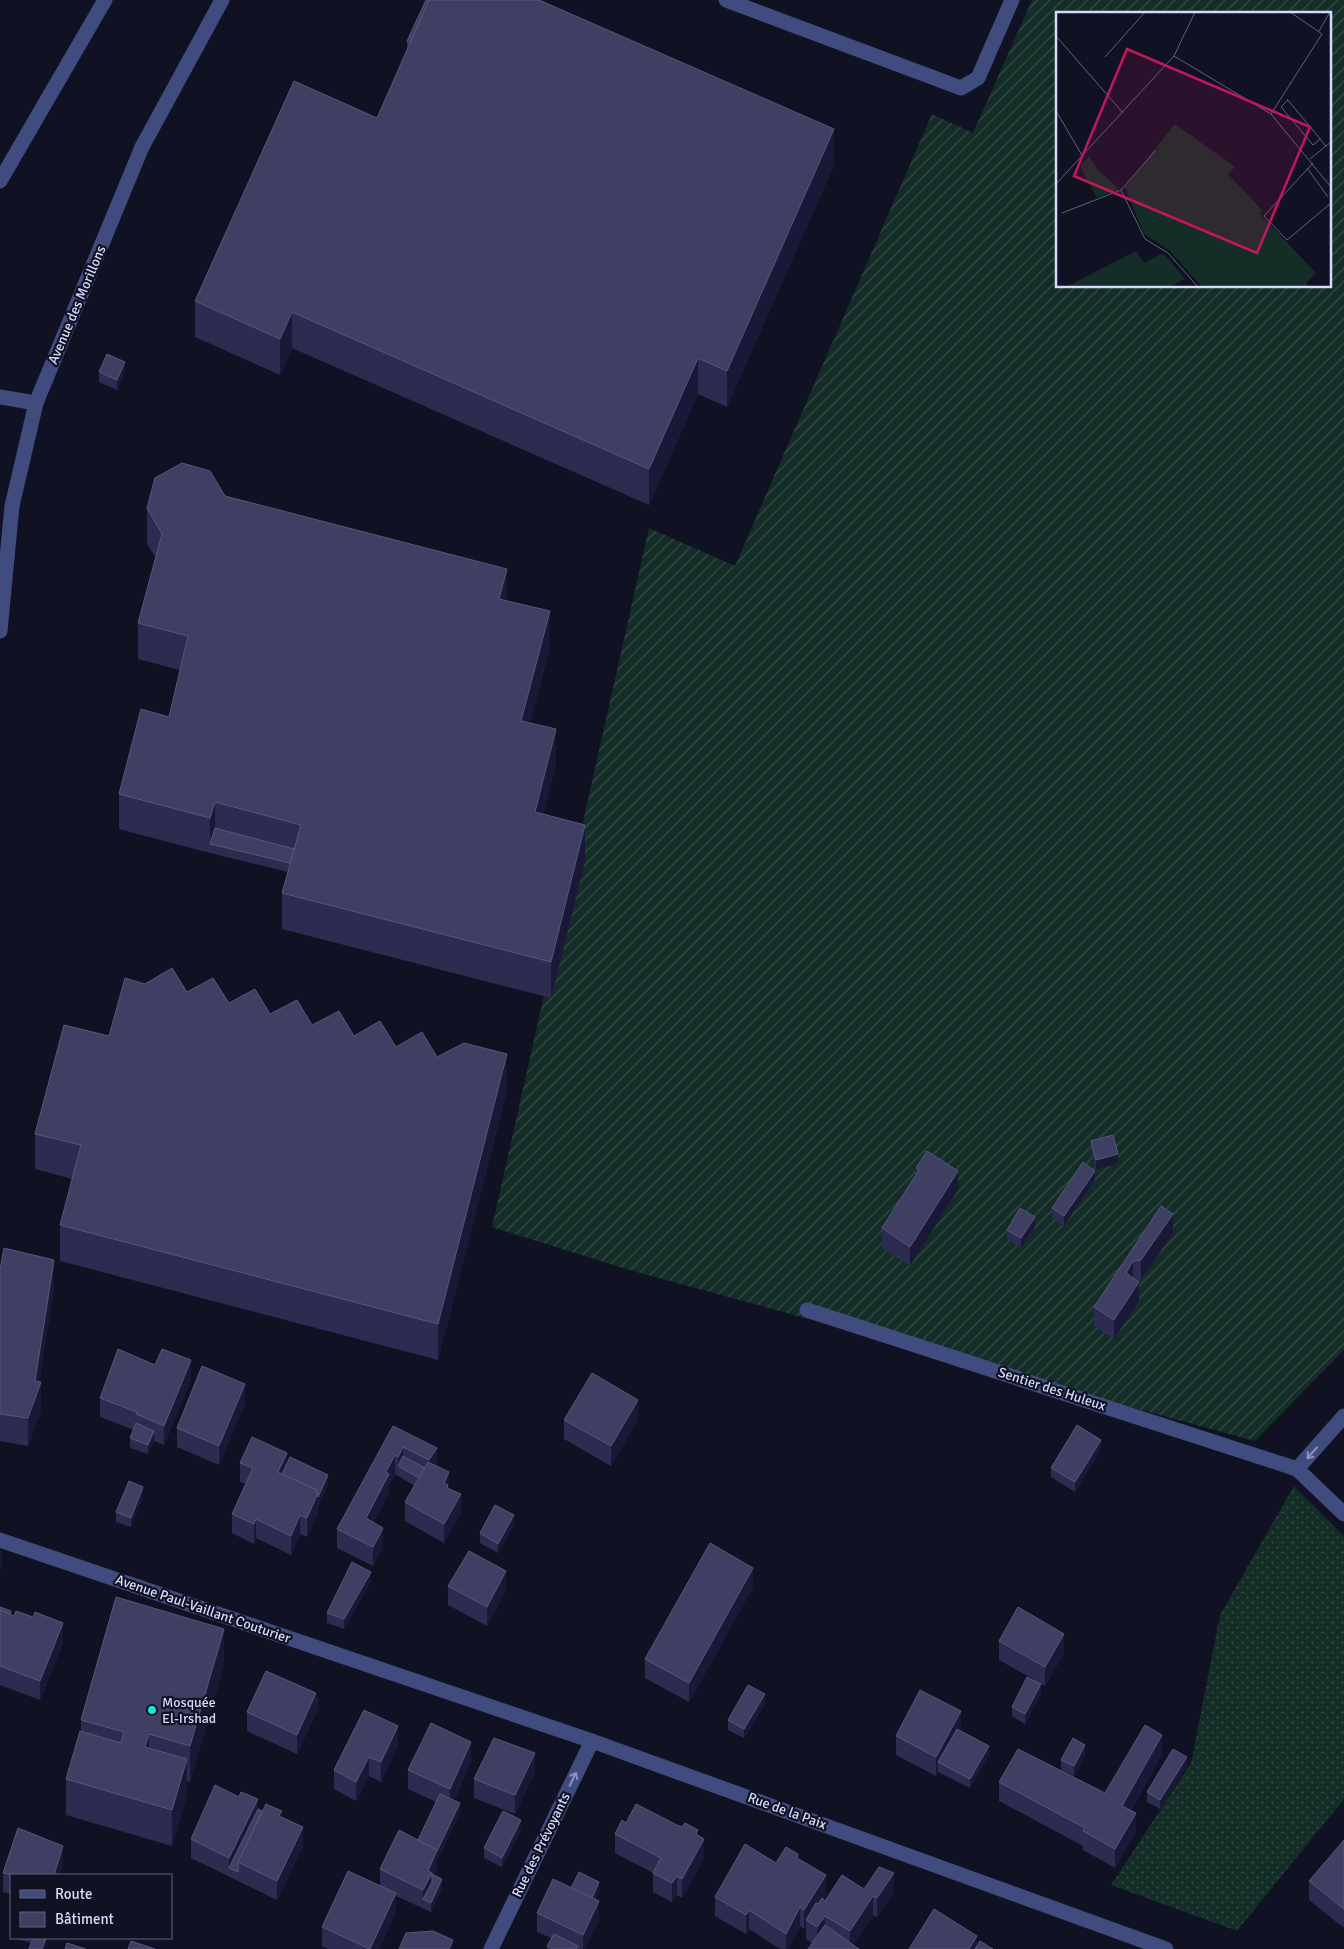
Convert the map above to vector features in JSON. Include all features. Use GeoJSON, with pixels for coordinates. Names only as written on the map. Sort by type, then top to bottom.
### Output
{"type":"FeatureCollection","features":[{"type":"Feature","properties":{"kind":"street"},"geometry":{"type":"LineString","coordinates":[[0,182],[104,0]]}},
{"type":"Feature","properties":{"kind":"street","name":"Avenue des Morillons"},"geometry":{"type":"LineString","coordinates":[[0,631],[12,506],[36,402],[142,147],[222,0]]}},
{"type":"Feature","properties":{"kind":"street"},"geometry":{"type":"LineString","coordinates":[[726,0],[961,88],[978,78],[1012,0]]}},
{"type":"Feature","properties":{"kind":"street"},"geometry":{"type":"LineString","coordinates":[[0,397],[36,402]]}},
{"type":"Feature","properties":{"kind":"street","name":"Sentier des Huleux"},"geometry":{"type":"LineString","coordinates":[[807,1310],[1297,1469]]}},
{"type":"Feature","properties":{"kind":"street"},"geometry":{"type":"LineString","coordinates":[[1344,1416],[1297,1469],[1344,1514]]}},
{"type":"Feature","properties":{"kind":"street","name":"Avenue Paul-Vaillant Couturier"},"geometry":{"type":"LineString","coordinates":[[0,1540],[406,1678]]}},
{"type":"Feature","properties":{"kind":"street","name":"Rue de la Paix"},"geometry":{"type":"LineString","coordinates":[[406,1678],[592,1741],[1136,1944],[1166,1949]]}},
{"type":"Feature","properties":{"kind":"street","name":"Rue des Prévoyants"},"geometry":{"type":"LineString","coordinates":[[491,1949],[592,1741]]}},
{"type":"Feature","properties":{"kind":"green space"},"geometry":{"type":"Polygon","coordinates":[[[1032,0],[1344,0],[1344,1350],[1255,1441],[626,1269],[492,1227],[649,528],[735,566],[932,114],[973,133],[1032,0]]]}},
{"type":"Feature","properties":{"kind":"green space"},"geometry":{"type":"Polygon","coordinates":[[[1294,1486],[1344,1536],[1344,1799],[1237,1931],[1111,1885],[1191,1763],[1220,1615],[1294,1486]]]}},
{"type":"Feature","properties":{"kind":"building"},"geometry":{"type":"Polygon","coordinates":[[[426,0],[429,0],[410,43],[407,41],[426,0]]]}},
{"type":"Feature","properties":{"kind":"building"},"geometry":{"type":"Polygon","coordinates":[[[429,0],[539,0],[834,129],[727,371],[698,358],[649,469],[292,312],[280,339],[195,301],[294,81],[377,118],[429,0]]]}},
{"type":"Feature","properties":{"kind":"building"},"geometry":{"type":"Polygon","coordinates":[[[107,354],[125,362],[117,380],[99,372],[107,354]]]}},
{"type":"Feature","properties":{"kind":"building"},"geometry":{"type":"Polygon","coordinates":[[[182,463],[210,471],[225,496],[507,569],[499,599],[550,611],[521,721],[556,729],[535,812],[585,825],[551,962],[282,893],[301,825],[215,802],[210,818],[119,794],[141,709],[169,717],[188,636],[138,623],[162,534],[147,508],[155,478],[182,463]]]}},
{"type":"Feature","properties":{"kind":"building"},"geometry":{"type":"Polygon","coordinates":[[[215,828],[294,849],[290,863],[210,844],[215,828]]]}},
{"type":"Feature","properties":{"kind":"building"},"geometry":{"type":"Polygon","coordinates":[[[172,968],[187,992],[213,978],[229,1003],[255,989],[270,1014],[297,1000],[312,1025],[339,1011],[354,1036],[380,1021],[396,1047],[422,1032],[437,1057],[464,1043],[507,1054],[438,1324],[60,1225],[81,1145],[35,1134],[64,1025],[109,1036],[125,978],[145,984],[172,968]]]}},
{"type":"Feature","properties":{"kind":"building"},"geometry":{"type":"Polygon","coordinates":[[[1113,1135],[1118,1154],[1096,1160],[1091,1141],[1113,1135]]]}},
{"type":"Feature","properties":{"kind":"building"},"geometry":{"type":"Polygon","coordinates":[[[927,1151],[958,1171],[910,1247],[882,1228],[919,1170],[916,1168],[927,1151]]]}},
{"type":"Feature","properties":{"kind":"building"},"geometry":{"type":"Polygon","coordinates":[[[1083,1162],[1095,1171],[1064,1216],[1052,1208],[1083,1162]]]}},
{"type":"Feature","properties":{"kind":"building"},"geometry":{"type":"Polygon","coordinates":[[[1161,1206],[1173,1214],[1141,1260],[1133,1261],[1126,1273],[1139,1282],[1114,1320],[1094,1307],[1161,1206]]]}},
{"type":"Feature","properties":{"kind":"building"},"geometry":{"type":"Polygon","coordinates":[[[1020,1208],[1035,1217],[1021,1238],[1007,1230],[1020,1208]]]}},
{"type":"Feature","properties":{"kind":"building"},"geometry":{"type":"Polygon","coordinates":[[[4,1248],[54,1260],[35,1381],[41,1382],[28,1418],[0,1414],[0,1270],[4,1248]]]}},
{"type":"Feature","properties":{"kind":"building"},"geometry":{"type":"Polygon","coordinates":[[[118,1349],[155,1365],[162,1349],[191,1360],[164,1426],[136,1414],[137,1412],[100,1398],[118,1349]]]}},
{"type":"Feature","properties":{"kind":"building"},"geometry":{"type":"Polygon","coordinates":[[[202,1366],[245,1384],[219,1446],[177,1428],[202,1366]]]}},
{"type":"Feature","properties":{"kind":"building"},"geometry":{"type":"Polygon","coordinates":[[[592,1373],[638,1400],[611,1446],[564,1420],[592,1373]]]}},
{"type":"Feature","properties":{"kind":"building"},"geometry":{"type":"Polygon","coordinates":[[[136,1423],[154,1431],[148,1445],[130,1438],[136,1423]]]}},
{"type":"Feature","properties":{"kind":"building"},"geometry":{"type":"Polygon","coordinates":[[[1077,1425],[1101,1440],[1075,1482],[1051,1468],[1077,1425]]]}},
{"type":"Feature","properties":{"kind":"building"},"geometry":{"type":"Polygon","coordinates":[[[393,1426],[437,1448],[429,1460],[403,1447],[398,1457],[395,1455],[386,1472],[389,1474],[366,1518],[383,1528],[373,1547],[337,1529],[393,1426]]]}},
{"type":"Feature","properties":{"kind":"building"},"geometry":{"type":"Polygon","coordinates":[[[252,1437],[287,1453],[278,1472],[317,1490],[318,1493],[307,1518],[300,1515],[291,1536],[256,1519],[254,1524],[232,1514],[253,1468],[240,1463],[252,1437]]]}},
{"type":"Feature","properties":{"kind":"building"},"geometry":{"type":"Polygon","coordinates":[[[403,1456],[425,1468],[419,1478],[398,1466],[403,1456]]]}},
{"type":"Feature","properties":{"kind":"building"},"geometry":{"type":"Polygon","coordinates":[[[290,1457],[328,1475],[318,1497],[317,1490],[282,1474],[290,1457]]]}},
{"type":"Feature","properties":{"kind":"building"},"geometry":{"type":"Polygon","coordinates":[[[428,1462],[449,1472],[444,1483],[448,1485],[447,1488],[461,1494],[444,1524],[405,1502],[428,1462]]]}},
{"type":"Feature","properties":{"kind":"building"},"geometry":{"type":"Polygon","coordinates":[[[129,1481],[143,1487],[131,1518],[116,1512],[129,1481]]]}},
{"type":"Feature","properties":{"kind":"building"},"geometry":{"type":"Polygon","coordinates":[[[495,1505],[514,1515],[498,1544],[480,1533],[495,1505]]]}},
{"type":"Feature","properties":{"kind":"building"},"geometry":{"type":"Polygon","coordinates":[[[710,1543],[753,1568],[689,1683],[645,1659],[710,1543]]]}},
{"type":"Feature","properties":{"kind":"building"},"geometry":{"type":"Polygon","coordinates":[[[469,1551],[506,1571],[487,1607],[448,1586],[469,1551]]]}},
{"type":"Feature","properties":{"kind":"building"},"geometry":{"type":"Polygon","coordinates":[[[352,1562],[371,1572],[344,1619],[327,1613],[352,1562]]]}},
{"type":"Feature","properties":{"kind":"building","name":"Mosquée El-Irshad"},"geometry":{"type":"Polygon","coordinates":[[[116,1597],[224,1629],[190,1746],[149,1734],[145,1747],[187,1759],[172,1810],[66,1779],[80,1731],[121,1743],[124,1732],[81,1720],[116,1597]]]}},
{"type":"Feature","properties":{"kind":"building"},"geometry":{"type":"Polygon","coordinates":[[[0,1607],[11,1611],[10,1614],[0,1610],[0,1607]]]}},
{"type":"Feature","properties":{"kind":"building"},"geometry":{"type":"Polygon","coordinates":[[[1018,1607],[1064,1634],[1045,1667],[999,1641],[1018,1607]]]}},
{"type":"Feature","properties":{"kind":"building"},"geometry":{"type":"Polygon","coordinates":[[[0,1610],[14,1616],[16,1611],[33,1617],[35,1612],[63,1623],[40,1681],[0,1666],[0,1610]]]}},
{"type":"Feature","properties":{"kind":"building"},"geometry":{"type":"Polygon","coordinates":[[[266,1671],[316,1693],[297,1735],[247,1712],[266,1671]]]}},
{"type":"Feature","properties":{"kind":"building"},"geometry":{"type":"Polygon","coordinates":[[[1027,1677],[1041,1684],[1025,1714],[1012,1707],[1027,1677]]]}},
{"type":"Feature","properties":{"kind":"building"},"geometry":{"type":"Polygon","coordinates":[[[748,1685],[765,1694],[744,1729],[728,1720],[748,1685]]]}},
{"type":"Feature","properties":{"kind":"building"},"geometry":{"type":"Polygon","coordinates":[[[920,1690],[961,1711],[936,1757],[896,1736],[920,1690]]]}},
{"type":"Feature","properties":{"kind":"building"},"geometry":{"type":"Polygon","coordinates":[[[364,1710],[398,1726],[381,1762],[369,1757],[356,1782],[334,1770],[364,1710]]]}},
{"type":"Feature","properties":{"kind":"building"},"geometry":{"type":"Polygon","coordinates":[[[431,1723],[471,1742],[450,1789],[408,1770],[431,1723]]]}},
{"type":"Feature","properties":{"kind":"building"},"geometry":{"type":"Polygon","coordinates":[[[1145,1725],[1162,1735],[1122,1806],[1136,1813],[1115,1849],[1083,1831],[1085,1828],[999,1782],[1018,1749],[1105,1793],[1145,1725]]]}},
{"type":"Feature","properties":{"kind":"building"},"geometry":{"type":"Polygon","coordinates":[[[957,1729],[989,1746],[970,1779],[938,1762],[957,1729]]]}},
{"type":"Feature","properties":{"kind":"building"},"geometry":{"type":"Polygon","coordinates":[[[494,1738],[535,1753],[515,1795],[474,1779],[494,1738]]]}},
{"type":"Feature","properties":{"kind":"building"},"geometry":{"type":"Polygon","coordinates":[[[1073,1738],[1085,1745],[1074,1766],[1061,1760],[1073,1738]]]}},
{"type":"Feature","properties":{"kind":"building"},"geometry":{"type":"Polygon","coordinates":[[[1173,1749],[1187,1757],[1160,1800],[1147,1792],[1173,1749]]]}},
{"type":"Feature","properties":{"kind":"building"},"geometry":{"type":"Polygon","coordinates":[[[215,1785],[239,1797],[241,1792],[258,1799],[229,1858],[191,1839],[215,1785]]]}},
{"type":"Feature","properties":{"kind":"building"},"geometry":{"type":"Polygon","coordinates":[[[440,1794],[460,1803],[437,1851],[418,1840],[440,1794]]]}},
{"type":"Feature","properties":{"kind":"building"},"geometry":{"type":"Polygon","coordinates":[[[266,1804],[282,1811],[279,1816],[303,1827],[277,1881],[238,1862],[266,1804]]]}},
{"type":"Feature","properties":{"kind":"building"},"geometry":{"type":"Polygon","coordinates":[[[636,1804],[682,1827],[685,1823],[698,1830],[696,1834],[704,1839],[682,1879],[677,1876],[672,1883],[653,1873],[661,1858],[615,1834],[622,1820],[626,1823],[636,1804]]]}},
{"type":"Feature","properties":{"kind":"building"},"geometry":{"type":"Polygon","coordinates":[[[258,1809],[262,1811],[238,1862],[238,1872],[229,1868],[258,1809]]]}},
{"type":"Feature","properties":{"kind":"building"},"geometry":{"type":"Polygon","coordinates":[[[503,1811],[521,1820],[502,1858],[484,1848],[503,1811]]]}},
{"type":"Feature","properties":{"kind":"building"},"geometry":{"type":"Polygon","coordinates":[[[18,1828],[63,1846],[54,1874],[3,1873],[18,1828]]]}},
{"type":"Feature","properties":{"kind":"building"},"geometry":{"type":"Polygon","coordinates":[[[399,1830],[437,1850],[428,1871],[432,1873],[423,1890],[380,1869],[399,1830]]]}},
{"type":"Feature","properties":{"kind":"building"},"geometry":{"type":"Polygon","coordinates":[[[1344,1840],[1344,1909],[1309,1881],[1344,1840]]]}},
{"type":"Feature","properties":{"kind":"building"},"geometry":{"type":"Polygon","coordinates":[[[745,1844],[776,1863],[786,1847],[798,1854],[797,1858],[826,1875],[804,1910],[800,1907],[786,1934],[749,1910],[746,1915],[715,1897],[745,1844]]]}},
{"type":"Feature","properties":{"kind":"building"},"geometry":{"type":"Polygon","coordinates":[[[879,1867],[894,1873],[877,1898],[873,1896],[850,1931],[825,1916],[817,1927],[806,1920],[816,1903],[818,1904],[822,1898],[825,1901],[842,1875],[864,1889],[879,1867]]]}},
{"type":"Feature","properties":{"kind":"building"},"geometry":{"type":"Polygon","coordinates":[[[348,1871],[396,1893],[370,1949],[322,1927],[348,1871]]]}},
{"type":"Feature","properties":{"kind":"building"},"geometry":{"type":"Polygon","coordinates":[[[579,1872],[599,1882],[592,1898],[571,1888],[579,1872]]]}},
{"type":"Feature","properties":{"kind":"building"},"geometry":{"type":"Polygon","coordinates":[[[432,1874],[442,1879],[431,1903],[423,1899],[432,1882],[432,1874]]]}},
{"type":"Feature","properties":{"kind":"building"},"geometry":{"type":"Polygon","coordinates":[[[553,1879],[599,1901],[583,1935],[537,1913],[553,1879]]]}},
{"type":"Feature","properties":{"kind":"building"},"geometry":{"type":"Polygon","coordinates":[[[934,1909],[977,1936],[969,1949],[909,1949],[934,1909]]]}},
{"type":"Feature","properties":{"kind":"building"},"geometry":{"type":"Polygon","coordinates":[[[825,1925],[859,1949],[808,1949],[825,1925]]]}},
{"type":"Feature","properties":{"kind":"building"},"geometry":{"type":"Polygon","coordinates":[[[433,1931],[453,1940],[449,1949],[399,1949],[406,1933],[433,1931]]]}},
{"type":"Feature","properties":{"kind":"building"},"geometry":{"type":"Polygon","coordinates":[[[554,1934],[578,1946],[576,1949],[552,1949],[547,1946],[554,1934]]]}},
{"type":"Feature","properties":{"kind":"building"},"geometry":{"type":"Polygon","coordinates":[[[33,1939],[46,1939],[42,1949],[29,1949],[33,1939]]]}},
{"type":"Feature","properties":{"kind":"building"},"geometry":{"type":"Polygon","coordinates":[[[131,1941],[155,1949],[128,1949],[131,1941]]]}},
{"type":"Feature","properties":{"kind":"building"},"geometry":{"type":"Polygon","coordinates":[[[980,1941],[993,1949],[975,1949],[980,1941]]]}},
{"type":"Feature","properties":{"kind":"building"},"geometry":{"type":"Polygon","coordinates":[[[67,1943],[86,1949],[65,1949],[67,1943]]]}},
{"type":"Feature","properties":{"kind":"place","name":"Mosquée El-Irshad"},"geometry":{"type":"Point","coordinates":[152,1710]}}]}
